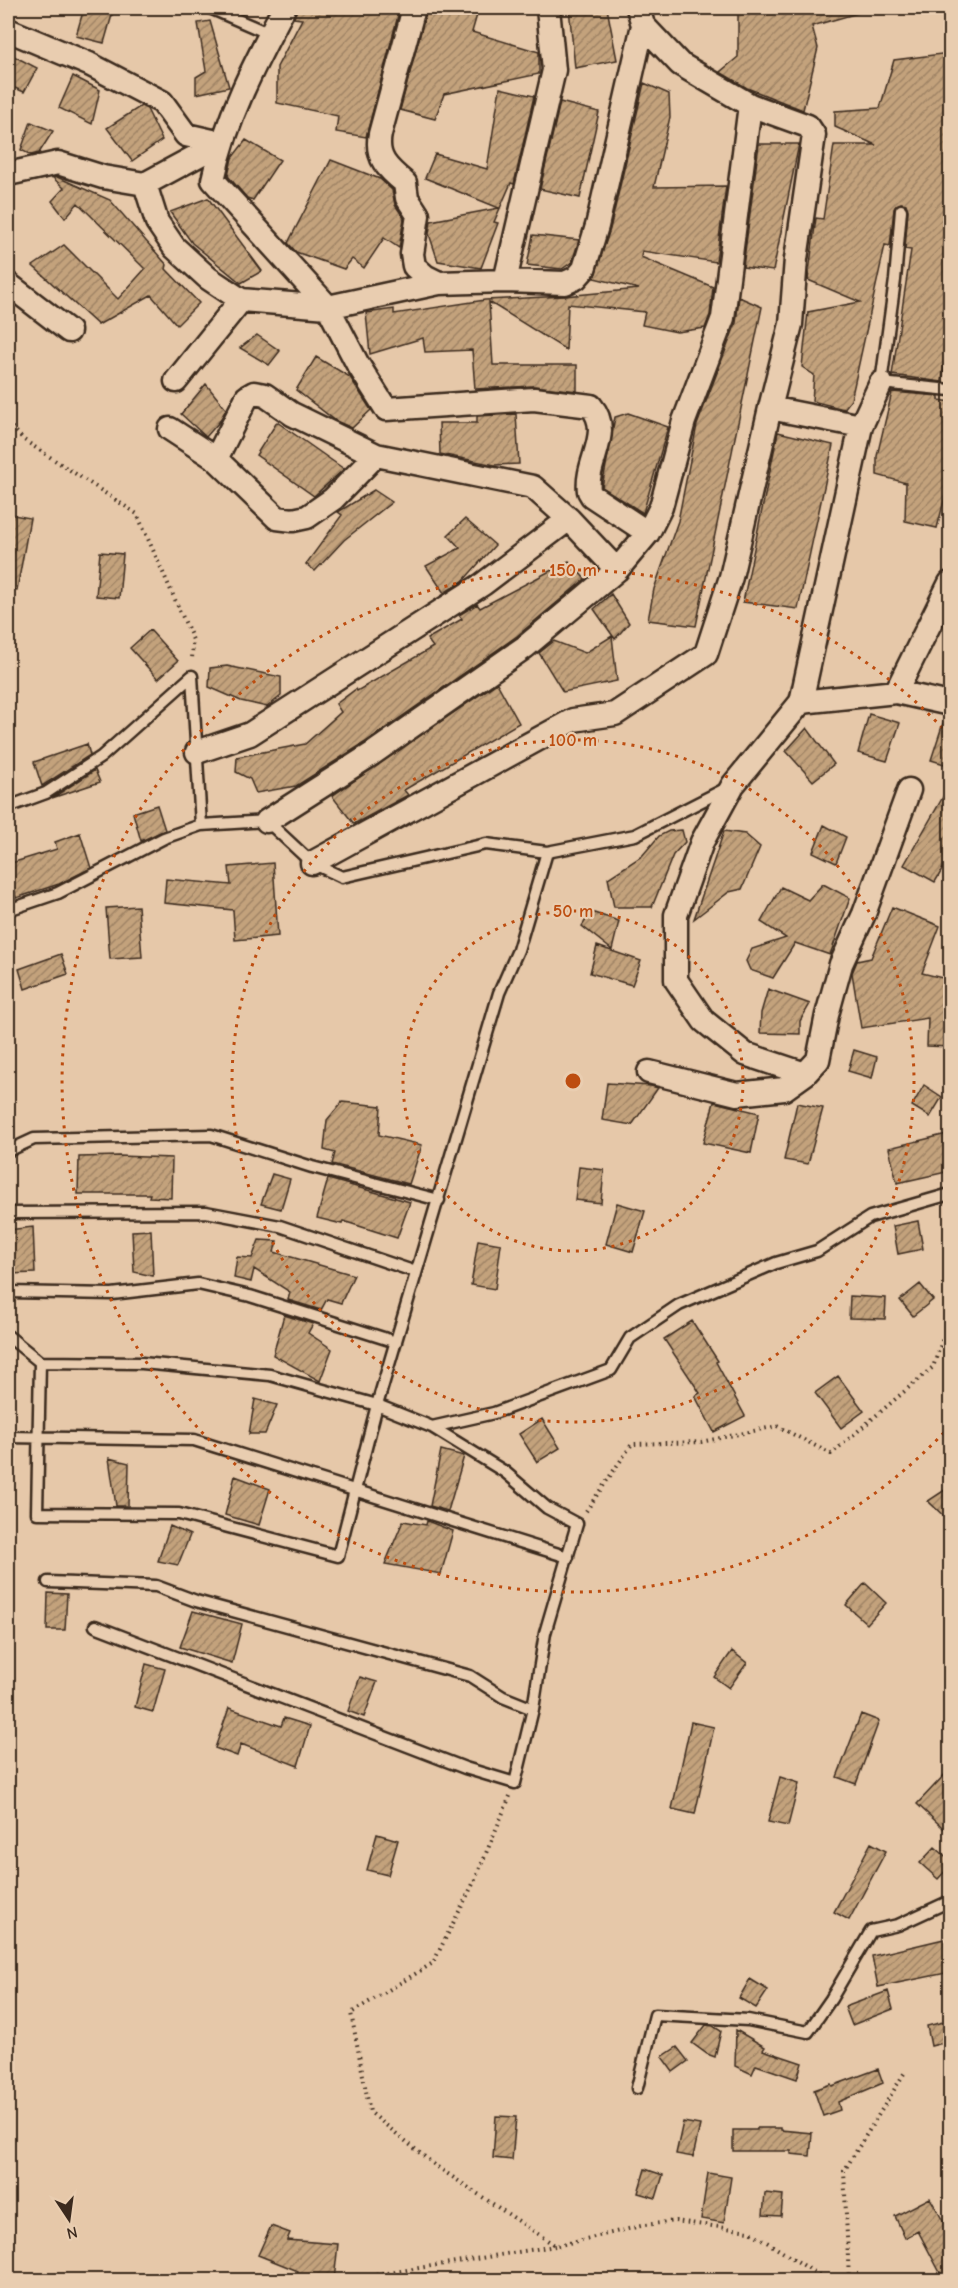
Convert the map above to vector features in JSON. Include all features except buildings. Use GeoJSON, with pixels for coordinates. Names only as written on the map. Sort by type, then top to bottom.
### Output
{"type":"FeatureCollection","features":[{"type":"Feature","properties":{"kind":"street"},"geometry":{"type":"LineString","coordinates":[[284,8],[256,61],[221,143],[213,180],[327,307],[357,363],[386,409],[534,399],[591,406],[599,416],[602,429],[589,491],[648,534]]}},
{"type":"Feature","properties":{"kind":"street"},"geometry":{"type":"LineString","coordinates":[[414,8],[380,134],[378,152],[382,162],[405,183],[407,198],[418,215],[412,254],[414,266],[439,283]]}},
{"type":"Feature","properties":{"kind":"street"},"geometry":{"type":"LineString","coordinates":[[505,280],[554,70],[548,8]]}},
{"type":"Feature","properties":{"kind":"street"},"geometry":{"type":"LineString","coordinates":[[145,184],[157,222],[174,247],[208,278],[241,300],[327,307],[439,283],[505,280],[565,282],[576,278],[584,269],[597,226],[640,16]]}},
{"type":"Feature","properties":{"kind":"street"},"geometry":{"type":"LineString","coordinates":[[312,863],[573,720],[615,714],[706,654],[731,578],[791,324],[796,259],[814,135],[808,126],[750,105],[680,64],[640,16]]}},
{"type":"Feature","properties":{"kind":"street"},"geometry":{"type":"LineString","coordinates":[[8,30],[89,64],[162,102],[186,135],[221,143]]}},
{"type":"Feature","properties":{"kind":"street"},"geometry":{"type":"LineString","coordinates":[[267,821],[372,754],[525,647],[617,570],[648,534],[661,507],[684,421],[723,318],[750,105]]}},
{"type":"Feature","properties":{"kind":"street"},"geometry":{"type":"LineString","coordinates":[[8,174],[58,163],[103,177],[145,184],[221,143]]}},
{"type":"Feature","properties":{"kind":"street"},"geometry":{"type":"LineString","coordinates":[[8,284],[69,331]]}},
{"type":"Feature","properties":{"kind":"street"},"geometry":{"type":"LineString","coordinates":[[176,381],[241,300]]}},
{"type":"Feature","properties":{"kind":"street"},"geometry":{"type":"LineString","coordinates":[[805,1074],[745,1054],[704,1021],[676,980],[676,915],[702,842],[733,785],[801,702],[861,426],[881,383]]}},
{"type":"Feature","properties":{"kind":"street"},"geometry":{"type":"LineString","coordinates":[[216,459],[247,397],[254,393],[265,395],[292,414],[376,455],[533,487],[569,519],[617,570]]}},
{"type":"Feature","properties":{"kind":"street"},"geometry":{"type":"LineString","coordinates":[[770,408],[861,426]]}},
{"type":"Feature","properties":{"kind":"street"},"geometry":{"type":"LineString","coordinates":[[170,429],[216,459],[277,518],[293,520],[307,518],[333,499],[376,455]]}},
{"type":"Feature","properties":{"kind":"street"},"geometry":{"type":"LineString","coordinates":[[197,752],[250,734],[483,584],[569,519]]}},
{"type":"Feature","properties":{"kind":"street"},"geometry":{"type":"LineString","coordinates":[[896,692],[951,583]]}},
{"type":"Feature","properties":{"kind":"street"},"geometry":{"type":"LineString","coordinates":[[801,702],[896,692],[950,702]]}},
{"type":"Feature","properties":{"kind":"street"},"geometry":{"type":"LineString","coordinates":[[650,1072],[737,1094],[784,1089],[805,1074],[818,1060],[827,1014],[841,964],[864,914],[909,790]]}},
{"type":"Feature","properties":{"kind":"lane"},"geometry":{"type":"LineString","coordinates":[[210,8],[270,34]]}},
{"type":"Feature","properties":{"kind":"lane"},"geometry":{"type":"LineString","coordinates":[[901,210],[895,279],[881,383],[951,390]]}},
{"type":"Feature","properties":{"kind":"lane"},"geometry":{"type":"LineString","coordinates":[[192,676],[201,825]]}},
{"type":"Feature","properties":{"kind":"lane"},"geometry":{"type":"LineString","coordinates":[[8,807],[46,793],[101,757],[192,676]]}},
{"type":"Feature","properties":{"kind":"lane"},"geometry":{"type":"LineString","coordinates":[[8,910],[58,893],[164,838],[201,825],[267,821],[312,863],[342,877],[486,844],[547,852],[635,835],[733,785]]}},
{"type":"Feature","properties":{"kind":"lane"},"geometry":{"type":"LineString","coordinates":[[40,1362],[37,1514],[179,1514],[338,1556],[377,1405],[499,993],[518,950],[547,852]]}},
{"type":"Feature","properties":{"kind":"lane"},"geometry":{"type":"LineString","coordinates":[[8,1151],[34,1139],[211,1135],[312,1167],[439,1200]]}},
{"type":"Feature","properties":{"kind":"lane"},"geometry":{"type":"LineString","coordinates":[[432,1427],[494,1413],[611,1370],[630,1338],[679,1305],[776,1263],[817,1251],[870,1217],[951,1194]]}},
{"type":"Feature","properties":{"kind":"lane"},"geometry":{"type":"LineString","coordinates":[[8,1213],[206,1212],[280,1226],[417,1272]]}},
{"type":"Feature","properties":{"kind":"lane"},"geometry":{"type":"LineString","coordinates":[[8,1292],[112,1294],[198,1284],[250,1296],[396,1342]]}},
{"type":"Feature","properties":{"kind":"lane"},"geometry":{"type":"LineString","coordinates":[[8,1336],[40,1362],[142,1364],[270,1375],[377,1405],[432,1427],[505,1472],[547,1508],[578,1524],[545,1633],[533,1709],[515,1783],[465,1768],[95,1626]]}},
{"type":"Feature","properties":{"kind":"lane"},"geometry":{"type":"LineString","coordinates":[[8,1437],[194,1440],[568,1557]]}},
{"type":"Feature","properties":{"kind":"lane"},"geometry":{"type":"LineString","coordinates":[[48,1582],[156,1586],[196,1600],[470,1676],[503,1697],[533,1709]]}},
{"type":"Feature","properties":{"kind":"lane"},"geometry":{"type":"LineString","coordinates":[[637,2088],[655,2015],[748,2020],[808,2032],[831,1999],[871,1931],[898,1925],[951,1901]]}},
{"type":"Feature","properties":{"kind":"path"},"geometry":{"type":"LineString","coordinates":[[8,423],[24,440],[137,514],[193,640],[192,676]]}},
{"type":"Feature","properties":{"kind":"path"},"geometry":{"type":"LineString","coordinates":[[578,1524],[632,1444],[701,1442],[777,1426],[831,1454],[933,1366],[951,1318]]}},
{"type":"Feature","properties":{"kind":"path"},"geometry":{"type":"LineString","coordinates":[[515,1783],[474,1882],[433,1963],[351,2013],[370,2112],[436,2166],[556,2246]]}},
{"type":"Feature","properties":{"kind":"path"},"geometry":{"type":"LineString","coordinates":[[849,2280],[844,2171],[905,2072]]}},
{"type":"Feature","properties":{"kind":"path"},"geometry":{"type":"LineString","coordinates":[[376,2275],[556,2246],[645,2225],[675,2221],[748,2231],[827,2280]]}}]}
